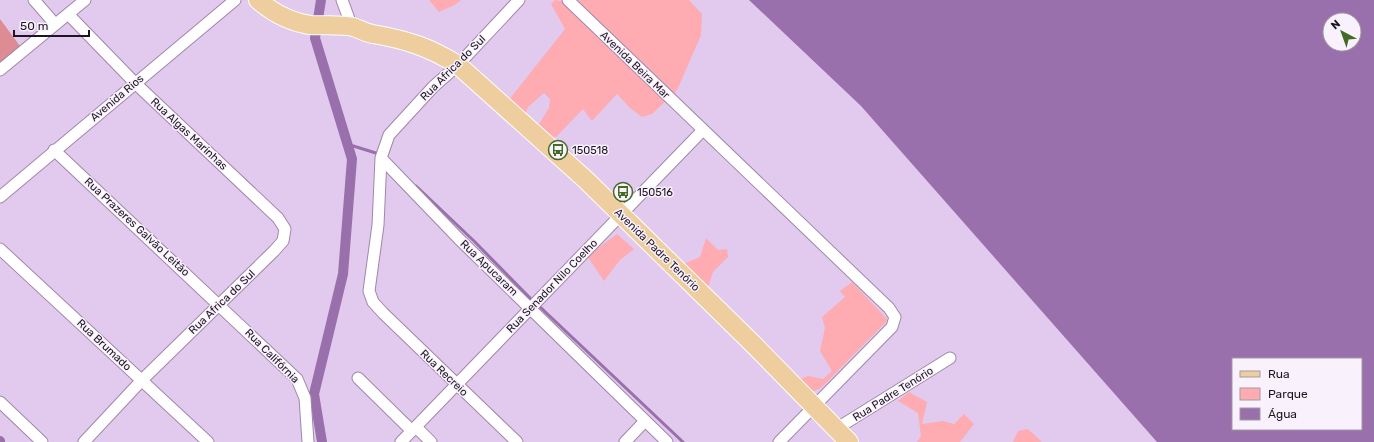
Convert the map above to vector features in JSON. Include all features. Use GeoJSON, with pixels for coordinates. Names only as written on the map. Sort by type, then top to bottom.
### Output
{"type":"FeatureCollection","features":[{"type":"Feature","properties":{"kind":"main road","name":"Avenida Padre Tenório"},"geometry":{"type":"LineString","coordinates":[[258,0],[276,13],[295,21],[309,25],[352,27],[372,34],[388,36],[422,45],[436,51],[458,65],[580,175],[754,345],[849,442]]}},
{"type":"Feature","properties":{"kind":"street"},"geometry":{"type":"LineString","coordinates":[[34,0],[55,24]]}},
{"type":"Feature","properties":{"kind":"street"},"geometry":{"type":"LineString","coordinates":[[0,70],[84,0]]}},
{"type":"Feature","properties":{"kind":"street","name":"Avenida Rios"},"geometry":{"type":"LineString","coordinates":[[0,196],[235,0]]}},
{"type":"Feature","properties":{"kind":"street"},"geometry":{"type":"LineString","coordinates":[[342,0],[352,27]]}},
{"type":"Feature","properties":{"kind":"street","name":"Rua Africa do Sul"},"geometry":{"type":"LineString","coordinates":[[373,302],[369,291],[378,225],[381,158],[389,135],[433,87],[458,65],[518,0]]}},
{"type":"Feature","properties":{"kind":"street","name":"Avenida Beira Mar"},"geometry":{"type":"LineString","coordinates":[[568,0],[889,308],[895,317],[892,327],[813,406]]}},
{"type":"Feature","properties":{"kind":"street","name":"Rua Algas Marinhas"},"geometry":{"type":"LineString","coordinates":[[68,14],[135,82],[278,218]]}},
{"type":"Feature","properties":{"kind":"street","name":"Rua Senador Nilo Coelho"},"geometry":{"type":"LineString","coordinates":[[401,442],[703,130]]}},
{"type":"Feature","properties":{"kind":"street","name":"Rua Prazeres Galvão Leitão"},"geometry":{"type":"LineString","coordinates":[[54,150],[219,304]]}},
{"type":"Feature","properties":{"kind":"street","name":"Rua Apucaram"},"geometry":{"type":"LineString","coordinates":[[381,158],[459,239],[667,442]]}},
{"type":"Feature","properties":{"kind":"street","name":"Rua Africa do Sul"},"geometry":{"type":"LineString","coordinates":[[142,380],[283,241],[285,229],[278,218]]}},
{"type":"Feature","properties":{"kind":"street","name":"Rua Brumado"},"geometry":{"type":"LineString","coordinates":[[0,249],[208,442]]}},
{"type":"Feature","properties":{"kind":"street","name":"Rua Recreio"},"geometry":{"type":"LineString","coordinates":[[373,302],[456,385],[517,442]]}},
{"type":"Feature","properties":{"kind":"street","name":"Rua Califórnia"},"geometry":{"type":"LineString","coordinates":[[219,304],[297,379],[305,398],[308,442]]}},
{"type":"Feature","properties":{"kind":"street","name":"Rua Padre Tenório"},"geometry":{"type":"LineString","coordinates":[[836,429],[950,358]]}},
{"type":"Feature","properties":{"kind":"street"},"geometry":{"type":"LineString","coordinates":[[358,378],[414,429],[431,442]]}},
{"type":"Feature","properties":{"kind":"street"},"geometry":{"type":"LineString","coordinates":[[84,442],[142,380]]}},
{"type":"Feature","properties":{"kind":"street"},"geometry":{"type":"LineString","coordinates":[[0,402],[42,442]]}},
{"type":"Feature","properties":{"kind":"street"},"geometry":{"type":"LineString","coordinates":[[779,442],[813,406]]}},
{"type":"Feature","properties":{"kind":"street"},"geometry":{"type":"LineString","coordinates":[[625,442],[645,421]]}},
{"type":"Feature","properties":{"kind":"green space"},"geometry":{"type":"Polygon","coordinates":[[[429,0],[461,0],[439,12],[429,0]]]}},
{"type":"Feature","properties":{"kind":"green space"},"geometry":{"type":"Polygon","coordinates":[[[555,0],[565,2],[667,100],[652,114],[642,117],[630,108],[617,94],[592,121],[583,109],[556,137],[548,137],[539,124],[549,108],[550,99],[544,93],[528,107],[525,115],[508,101],[565,29],[551,4],[555,0]]]}},
{"type":"Feature","properties":{"kind":"green space"},"geometry":{"type":"Polygon","coordinates":[[[576,0],[689,0],[702,14],[701,35],[678,88],[671,100],[576,0]]]}},
{"type":"Feature","properties":{"kind":"green space"},"geometry":{"type":"Polygon","coordinates":[[[617,234],[634,249],[620,260],[604,281],[587,256],[617,234]]]}},
{"type":"Feature","properties":{"kind":"green space"},"geometry":{"type":"Polygon","coordinates":[[[706,238],[718,250],[727,249],[728,257],[713,272],[708,287],[681,265],[700,257],[706,238]]]}},
{"type":"Feature","properties":{"kind":"green space"},"geometry":{"type":"Polygon","coordinates":[[[852,282],[888,320],[821,388],[809,393],[795,381],[808,376],[823,379],[832,371],[820,351],[825,328],[822,317],[845,297],[840,291],[852,282]]]}},
{"type":"Feature","properties":{"kind":"green space"},"geometry":{"type":"Polygon","coordinates":[[[909,392],[927,402],[922,424],[943,421],[954,424],[964,414],[974,424],[960,442],[917,442],[921,436],[918,413],[898,401],[909,392]]]}},
{"type":"Feature","properties":{"kind":"green space"},"geometry":{"type":"Polygon","coordinates":[[[1028,429],[1042,442],[1013,442],[1018,431],[1028,429]]]}},
{"type":"Feature","properties":{"kind":"shaded area"},"geometry":{"type":"Polygon","coordinates":[[[0,19],[20,46],[0,63],[0,19]]]}},
{"type":"Feature","properties":{"kind":"water"},"geometry":{"type":"Polygon","coordinates":[[[749,0],[1374,0],[1374,442],[1157,442],[861,106],[749,0]]]}},
{"type":"Feature","properties":{"kind":"waterway"},"geometry":{"type":"LineString","coordinates":[[321,0],[315,38],[352,159],[343,274],[314,394],[322,442]]}},
{"type":"Feature","properties":{"kind":"waterway"},"geometry":{"type":"LineString","coordinates":[[347,144],[379,154]]}},
{"type":"Feature","properties":{"kind":"waterway"},"geometry":{"type":"LineString","coordinates":[[416,186],[474,241],[533,301]]}},
{"type":"Feature","properties":{"kind":"waterway"},"geometry":{"type":"LineString","coordinates":[[538,305],[683,442]]}},
{"type":"Feature","properties":{"kind":"place","name":"150518"},"geometry":{"type":"Point","coordinates":[558,150]}},
{"type":"Feature","properties":{"kind":"place","name":"150516"},"geometry":{"type":"Point","coordinates":[623,192]}}]}
